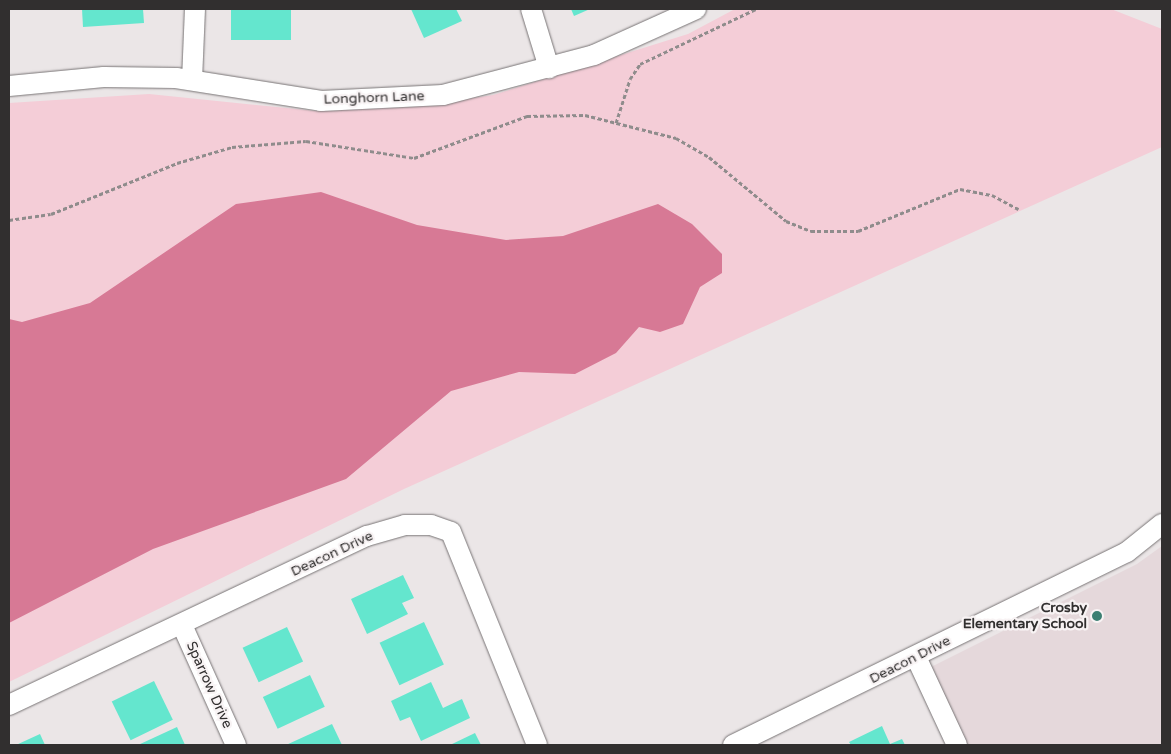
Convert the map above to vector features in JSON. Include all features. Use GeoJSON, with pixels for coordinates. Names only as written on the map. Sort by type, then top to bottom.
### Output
{"type":"FeatureCollection","features":[{"type":"Feature","properties":{"kind":"street"},"geometry":{"type":"LineString","coordinates":[[192,80],[195,9]]}},
{"type":"Feature","properties":{"kind":"street"},"geometry":{"type":"LineString","coordinates":[[531,9],[549,68]]}},
{"type":"Feature","properties":{"kind":"street","name":"Longhorn Lane"},"geometry":{"type":"LineString","coordinates":[[9,86],[104,78],[192,80],[320,101],[444,95],[549,68],[625,42],[696,9]]}},
{"type":"Feature","properties":{"kind":"street","name":"Deacon Drive"},"geometry":{"type":"LineString","coordinates":[[733,745],[1127,552],[1162,524]]}},
{"type":"Feature","properties":{"kind":"street","name":"Deacon Drive"},"geometry":{"type":"LineString","coordinates":[[9,705],[182,625],[367,536],[405,525],[431,525],[451,532],[537,745]]}},
{"type":"Feature","properties":{"kind":"street","name":"Sparrow Drive"},"geometry":{"type":"LineString","coordinates":[[182,625],[236,745]]}},
{"type":"Feature","properties":{"kind":"street"},"geometry":{"type":"LineString","coordinates":[[916,656],[957,745]]}},
{"type":"Feature","properties":{"kind":"path"},"geometry":{"type":"LineString","coordinates":[[616,123],[630,79],[640,64],[756,9]]}},
{"type":"Feature","properties":{"kind":"path"},"geometry":{"type":"LineString","coordinates":[[9,220],[51,214],[177,163],[232,146],[306,140],[414,158],[527,116],[585,115],[676,138],[709,157],[786,221],[811,231],[858,231],[960,189],[992,194],[1018,209]]}},
{"type":"Feature","properties":{"kind":"shaded area"},"geometry":{"type":"Polygon","coordinates":[[[735,9],[1111,9],[1162,29],[1162,147],[404,489],[9,682],[9,103],[149,94],[316,111],[409,107],[493,95],[688,34],[735,9]]]}},
{"type":"Feature","properties":{"kind":"shaded area"},"geometry":{"type":"Polygon","coordinates":[[[321,192],[417,225],[506,240],[563,236],[658,204],[692,224],[722,254],[722,273],[700,287],[683,324],[660,332],[639,327],[616,353],[575,374],[519,372],[451,391],[346,479],[153,549],[9,623],[9,319],[22,322],[90,303],[236,204],[321,192]]]}},
{"type":"Feature","properties":{"kind":"shaded area","name":"Crosby Elementary School"},"geometry":{"type":"Polygon","coordinates":[[[1162,546],[1162,745],[967,745],[929,668],[1137,564],[1162,546]]]}},
{"type":"Feature","properties":{"kind":"building"},"geometry":{"type":"Polygon","coordinates":[[[82,9],[143,9],[144,23],[83,27],[82,9]]]}},
{"type":"Feature","properties":{"kind":"building"},"geometry":{"type":"Polygon","coordinates":[[[231,9],[291,9],[291,40],[231,40],[231,9]]]}},
{"type":"Feature","properties":{"kind":"building"},"geometry":{"type":"Polygon","coordinates":[[[411,9],[456,9],[462,21],[424,38],[411,9]]]}},
{"type":"Feature","properties":{"kind":"building"},"geometry":{"type":"Polygon","coordinates":[[[571,9],[590,9],[574,16],[571,9]]]}},
{"type":"Feature","properties":{"kind":"building"},"geometry":{"type":"Polygon","coordinates":[[[403,575],[414,598],[402,603],[408,614],[367,634],[351,599],[403,575]]]}},
{"type":"Feature","properties":{"kind":"building"},"geometry":{"type":"Polygon","coordinates":[[[424,622],[444,665],[399,685],[380,643],[424,622]]]}},
{"type":"Feature","properties":{"kind":"building"},"geometry":{"type":"Polygon","coordinates":[[[287,627],[303,661],[259,682],[243,648],[287,627]]]}},
{"type":"Feature","properties":{"kind":"building"},"geometry":{"type":"Polygon","coordinates":[[[310,675],[325,707],[278,729],[263,697],[310,675]]]}},
{"type":"Feature","properties":{"kind":"building"},"geometry":{"type":"Polygon","coordinates":[[[154,681],[173,720],[131,740],[112,702],[154,681]]]}},
{"type":"Feature","properties":{"kind":"building"},"geometry":{"type":"Polygon","coordinates":[[[431,682],[443,708],[462,699],[470,718],[421,741],[410,717],[400,721],[391,701],[431,682]]]}},
{"type":"Feature","properties":{"kind":"building"},"geometry":{"type":"Polygon","coordinates":[[[332,724],[342,745],[286,745],[332,724]]]}},
{"type":"Feature","properties":{"kind":"building"},"geometry":{"type":"Polygon","coordinates":[[[882,726],[890,744],[902,739],[905,745],[851,745],[849,742],[882,726]]]}},
{"type":"Feature","properties":{"kind":"building"},"geometry":{"type":"Polygon","coordinates":[[[177,727],[185,745],[138,745],[177,727]]]}},
{"type":"Feature","properties":{"kind":"building"},"geometry":{"type":"Polygon","coordinates":[[[475,733],[481,745],[450,745],[475,733]]]}},
{"type":"Feature","properties":{"kind":"building"},"geometry":{"type":"Polygon","coordinates":[[[40,734],[45,745],[16,745],[40,734]]]}},
{"type":"Feature","properties":{"kind":"place","name":"Crosby Elementary School"},"geometry":{"type":"Point","coordinates":[1097,616]}}]}
